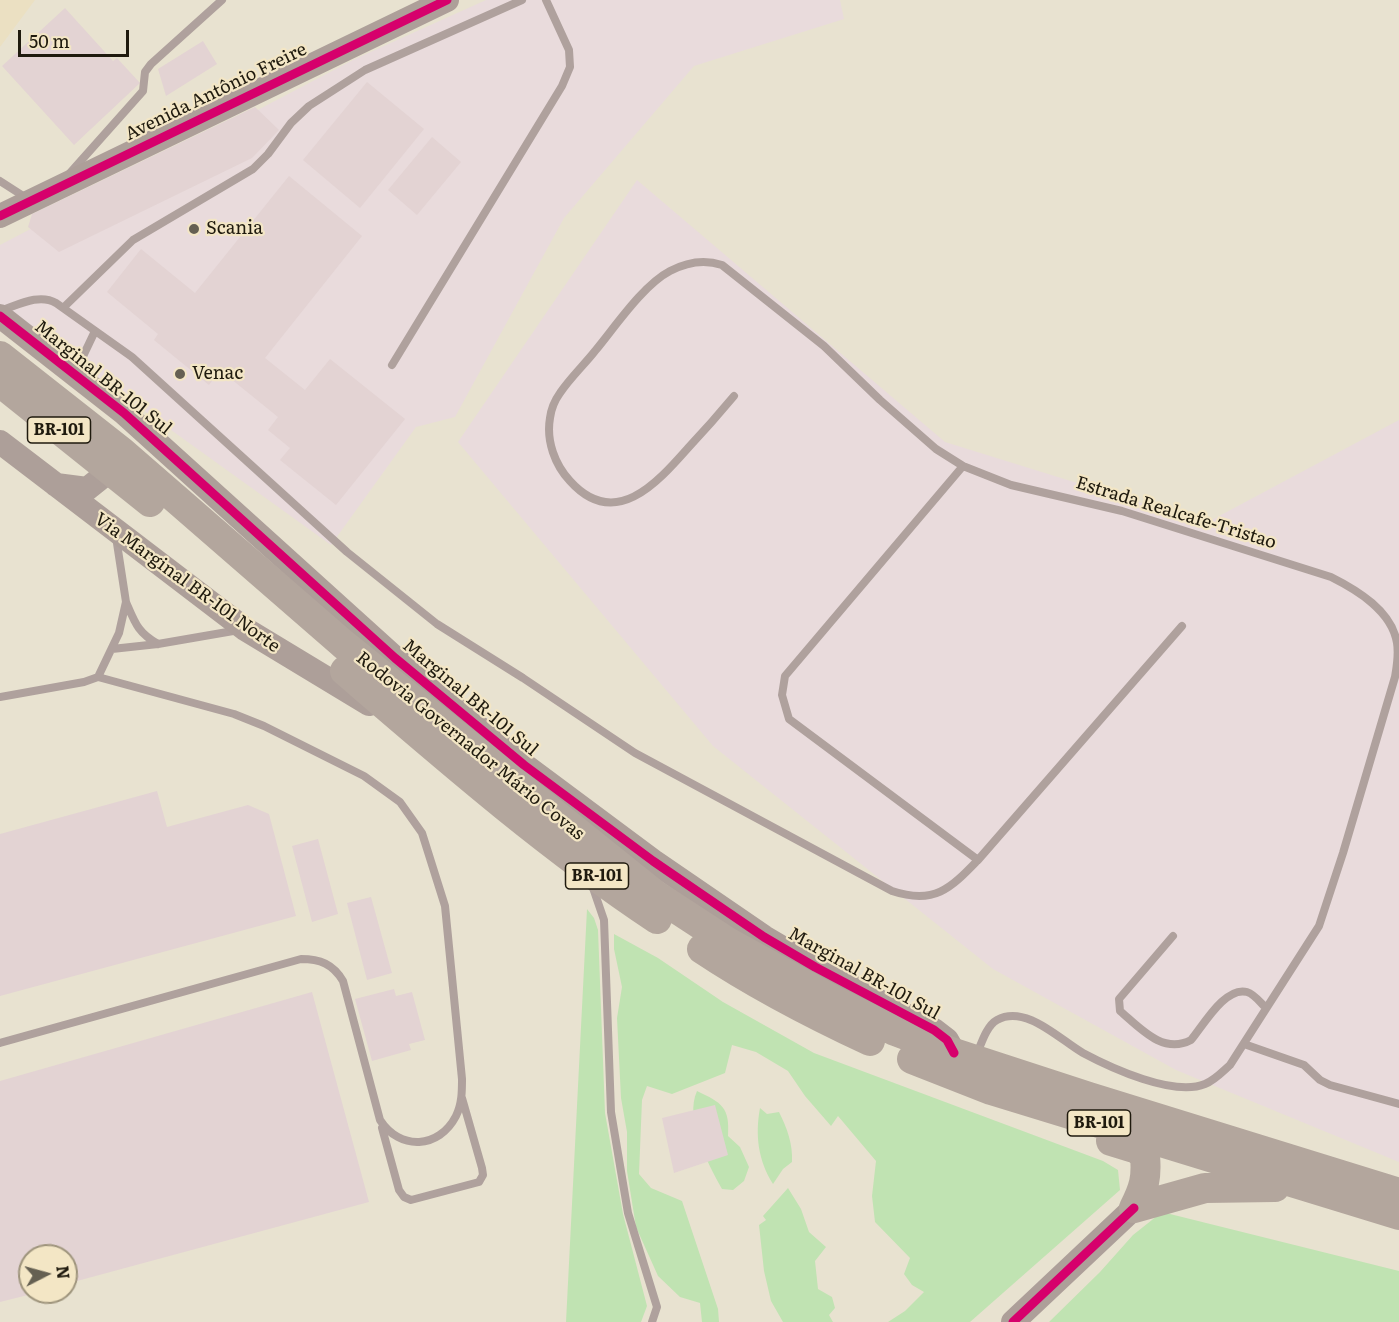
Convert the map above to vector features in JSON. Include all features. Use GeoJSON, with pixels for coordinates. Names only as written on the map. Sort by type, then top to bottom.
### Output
{"type":"FeatureCollection","features":[{"type":"Feature","properties":{"kind":"highway","name":"Rodovia Governador Mário Covas"},"geometry":{"type":"LineString","coordinates":[[0,356],[122,452],[343,644],[654,894],[729,943],[895,1031],[1089,1097],[1399,1193]]}},
{"type":"Feature","properties":{"kind":"highway","name":"Rodovia Governador Mário Covas"},"geometry":{"type":"LineString","coordinates":[[0,382],[176,523],[471,778],[619,893],[747,978],[824,1020],[890,1050],[991,1090],[1399,1215]]}},
{"type":"Feature","properties":{"kind":"highway"},"geometry":{"type":"LineString","coordinates":[[890,1050],[1001,1104],[1137,1149],[1144,1156],[1146,1171],[1144,1189],[1134,1208]]}},
{"type":"Feature","properties":{"kind":"highway"},"geometry":{"type":"LineString","coordinates":[[1134,1208],[1178,1194],[1211,1187],[1311,1188]]}},
{"type":"Feature","properties":{"kind":"street","name":"Avenida Antônio Freire"},"geometry":{"type":"LineString","coordinates":[[0,216],[447,0]]}},
{"type":"Feature","properties":{"kind":"street","name":"Marginal BR-101 Sul"},"geometry":{"type":"LineString","coordinates":[[0,316],[124,413],[395,658],[524,765],[653,861],[764,938],[934,1030],[964,1056]]}},
{"type":"Feature","properties":{"kind":"street"},"geometry":{"type":"LineString","coordinates":[[124,413],[126,444],[124,450]]}},
{"type":"Feature","properties":{"kind":"street","name":"Via Marginal BR-101 Norte"},"geometry":{"type":"LineString","coordinates":[[0,442],[267,645],[414,730]]}},
{"type":"Feature","properties":{"kind":"street"},"geometry":{"type":"LineString","coordinates":[[54,484],[87,489],[107,473]]}},
{"type":"Feature","properties":{"kind":"street"},"geometry":{"type":"LineString","coordinates":[[1013,1322],[1134,1208]]}},
{"type":"Feature","properties":{"kind":"lane"},"geometry":{"type":"LineString","coordinates":[[56,188],[140,95],[145,72],[151,64],[222,0]]}},
{"type":"Feature","properties":{"kind":"lane"},"geometry":{"type":"LineString","coordinates":[[63,308],[133,240],[253,169],[268,154],[291,123],[309,106],[365,70],[522,0]]}},
{"type":"Feature","properties":{"kind":"lane"},"geometry":{"type":"LineString","coordinates":[[392,365],[562,86],[570,67],[569,50],[546,0]]}},
{"type":"Feature","properties":{"kind":"lane"},"geometry":{"type":"LineString","coordinates":[[0,182],[31,200]]}},
{"type":"Feature","properties":{"kind":"lane","name":"Estrada Realcafe-Tristao"},"geometry":{"type":"LineString","coordinates":[[734,396],[664,475],[646,490],[626,500],[611,503],[594,501],[568,480],[553,455],[549,436],[549,420],[560,393],[649,287],[669,272],[693,262],[710,261],[722,265],[824,346],[880,400],[936,449],[963,466],[1011,485],[1122,511],[1331,578],[1356,590],[1388,622],[1396,640],[1398,655],[1395,677],[1319,926],[1230,1065],[1204,1085],[1174,1088],[1138,1077],[1084,1053],[1040,1024],[1021,1017],[997,1020],[964,1056]]}},
{"type":"Feature","properties":{"kind":"lane"},"geometry":{"type":"LineString","coordinates":[[0,311],[38,298],[48,298],[132,357],[347,552],[437,624],[524,678],[635,753],[892,891],[908,896],[922,897],[939,894],[955,884],[1182,626]]}},
{"type":"Feature","properties":{"kind":"lane"},"geometry":{"type":"LineString","coordinates":[[75,374],[95,331]]}},
{"type":"Feature","properties":{"kind":"lane"},"geometry":{"type":"LineString","coordinates":[[963,466],[785,676],[782,695],[789,718],[978,860]]}},
{"type":"Feature","properties":{"kind":"lane"},"geometry":{"type":"LineString","coordinates":[[115,531],[126,602],[137,627],[144,636],[158,644]]}},
{"type":"Feature","properties":{"kind":"lane"},"geometry":{"type":"LineString","coordinates":[[98,677],[119,633],[126,602]]}},
{"type":"Feature","properties":{"kind":"lane"},"geometry":{"type":"LineString","coordinates":[[112,649],[158,644],[245,629]]}},
{"type":"Feature","properties":{"kind":"lane"},"geometry":{"type":"LineString","coordinates":[[0,697],[84,682],[98,677],[234,714],[264,726],[364,776],[400,802],[422,832],[444,906],[457,1013],[462,1098],[483,1175],[479,1182],[411,1200],[404,1197],[399,1190],[343,981],[338,972],[327,963],[315,959],[301,959],[0,1043]]}},
{"type":"Feature","properties":{"kind":"lane"},"geometry":{"type":"LineString","coordinates":[[586,868],[604,920],[611,1112],[628,1213],[657,1307],[652,1322]]}},
{"type":"Feature","properties":{"kind":"lane"},"geometry":{"type":"LineString","coordinates":[[1173,936],[1119,999],[1120,1011],[1152,1039],[1172,1045],[1191,1041],[1225,998],[1236,991],[1250,993],[1265,1007]]}},
{"type":"Feature","properties":{"kind":"lane"},"geometry":{"type":"LineString","coordinates":[[1244,1044],[1304,1065],[1320,1080],[1330,1085],[1399,1104]]}},
{"type":"Feature","properties":{"kind":"lane"},"geometry":{"type":"LineString","coordinates":[[380,1120],[387,1131],[397,1139],[423,1142],[436,1137],[448,1127],[456,1116],[462,1098]]}},
{"type":"Feature","properties":{"kind":"shaded area"},"geometry":{"type":"Polygon","coordinates":[[[0,0],[35,0],[0,47],[0,0]]]}},
{"type":"Feature","properties":{"kind":"shaded area"},"geometry":{"type":"Polygon","coordinates":[[[486,0],[840,0],[844,19],[694,66],[564,218],[455,417],[416,427],[331,545],[0,307],[0,245],[355,59],[486,0]]]}},
{"type":"Feature","properties":{"kind":"shaded area"},"geometry":{"type":"Polygon","coordinates":[[[637,180],[945,442],[1206,523],[1399,420],[1399,1162],[1176,1070],[993,969],[713,746],[458,442],[637,180]]]}},
{"type":"Feature","properties":{"kind":"green space"},"geometry":{"type":"Polygon","coordinates":[[[587,909],[594,918],[598,930],[605,1113],[623,1214],[647,1306],[641,1322],[566,1322],[587,909]]]}},
{"type":"Feature","properties":{"kind":"green space"},"geometry":{"type":"Polygon","coordinates":[[[614,934],[658,958],[723,1002],[814,1053],[1103,1161],[1118,1170],[1120,1190],[970,1322],[888,1322],[905,1311],[924,1292],[912,1285],[904,1274],[910,1258],[875,1222],[872,1196],[876,1161],[838,1116],[831,1126],[805,1096],[788,1071],[756,1052],[732,1045],[725,1073],[672,1094],[647,1086],[642,1100],[639,1174],[651,1188],[682,1201],[718,1309],[719,1322],[702,1322],[700,1303],[680,1297],[658,1276],[636,1227],[627,1171],[627,1132],[621,1098],[617,1018],[622,987],[614,949],[614,934]]]}},
{"type":"Feature","properties":{"kind":"green space"},"geometry":{"type":"Polygon","coordinates":[[[697,1091],[723,1107],[728,1118],[728,1136],[740,1147],[749,1167],[744,1181],[733,1190],[722,1189],[699,1141],[693,1115],[697,1091]]]}},
{"type":"Feature","properties":{"kind":"green space"},"geometry":{"type":"Polygon","coordinates":[[[760,1108],[767,1114],[779,1112],[790,1142],[792,1162],[783,1169],[773,1184],[764,1166],[759,1147],[760,1108]]]}},
{"type":"Feature","properties":{"kind":"green space"},"geometry":{"type":"Polygon","coordinates":[[[788,1188],[801,1209],[809,1232],[826,1247],[815,1261],[818,1289],[832,1297],[835,1308],[829,1315],[833,1322],[783,1322],[771,1301],[764,1271],[759,1225],[766,1220],[763,1216],[788,1188]]]}},
{"type":"Feature","properties":{"kind":"green space"},"geometry":{"type":"Polygon","coordinates":[[[1162,1212],[1399,1271],[1399,1322],[1049,1322],[1100,1272],[1133,1235],[1162,1212]]]}},
{"type":"Feature","properties":{"kind":"building"},"geometry":{"type":"Polygon","coordinates":[[[65,8],[113,61],[117,58],[140,83],[74,145],[2,66],[65,8]]]}},
{"type":"Feature","properties":{"kind":"building"},"geometry":{"type":"Polygon","coordinates":[[[203,41],[217,64],[166,96],[158,69],[203,41]]]}},
{"type":"Feature","properties":{"kind":"building"},"geometry":{"type":"Polygon","coordinates":[[[367,82],[424,129],[360,208],[303,160],[367,82]]]}},
{"type":"Feature","properties":{"kind":"building"},"geometry":{"type":"Polygon","coordinates":[[[255,107],[279,130],[252,158],[59,252],[28,227],[32,214],[255,107]]]}},
{"type":"Feature","properties":{"kind":"building"},"geometry":{"type":"Polygon","coordinates":[[[432,137],[461,162],[417,215],[388,190],[432,137]]]}},
{"type":"Feature","properties":{"kind":"building"},"geometry":{"type":"Polygon","coordinates":[[[289,176],[362,236],[265,358],[305,390],[330,359],[405,419],[336,505],[280,460],[290,448],[268,430],[278,417],[220,370],[209,385],[154,340],[158,334],[107,292],[141,249],[195,293],[289,176]]]}},
{"type":"Feature","properties":{"kind":"building"},"geometry":{"type":"Polygon","coordinates":[[[157,791],[167,827],[248,805],[269,814],[296,916],[0,996],[0,834],[157,791]]]}},
{"type":"Feature","properties":{"kind":"building"},"geometry":{"type":"Polygon","coordinates":[[[318,839],[338,914],[312,922],[292,846],[318,839]]]}},
{"type":"Feature","properties":{"kind":"building"},"geometry":{"type":"Polygon","coordinates":[[[371,897],[392,973],[367,980],[347,903],[371,897]]]}},
{"type":"Feature","properties":{"kind":"building"},"geometry":{"type":"Polygon","coordinates":[[[394,989],[396,996],[412,992],[425,1040],[409,1044],[411,1050],[372,1061],[355,999],[394,989]]]}},
{"type":"Feature","properties":{"kind":"building"},"geometry":{"type":"Polygon","coordinates":[[[312,992],[369,1202],[78,1281],[78,1244],[18,1244],[18,1298],[0,1302],[0,1081],[312,992]]]}},
{"type":"Feature","properties":{"kind":"building"},"geometry":{"type":"Polygon","coordinates":[[[715,1105],[728,1155],[674,1173],[662,1118],[715,1105]]]}},
{"type":"Feature","properties":{"kind":"cycle path"},"geometry":{"type":"LineString","coordinates":[[0,216],[447,0]]}},
{"type":"Feature","properties":{"kind":"cycle path"},"geometry":{"type":"LineString","coordinates":[[0,316],[124,413],[395,658],[524,765],[653,861],[764,937],[815,967],[934,1030],[947,1040],[954,1053]]}},
{"type":"Feature","properties":{"kind":"cycle path"},"geometry":{"type":"LineString","coordinates":[[1013,1322],[1134,1208]]}},
{"type":"Feature","properties":{"kind":"place","name":"Scania"},"geometry":{"type":"Point","coordinates":[194,229]}},
{"type":"Feature","properties":{"kind":"place","name":"Venac"},"geometry":{"type":"Point","coordinates":[180,374]}}]}
